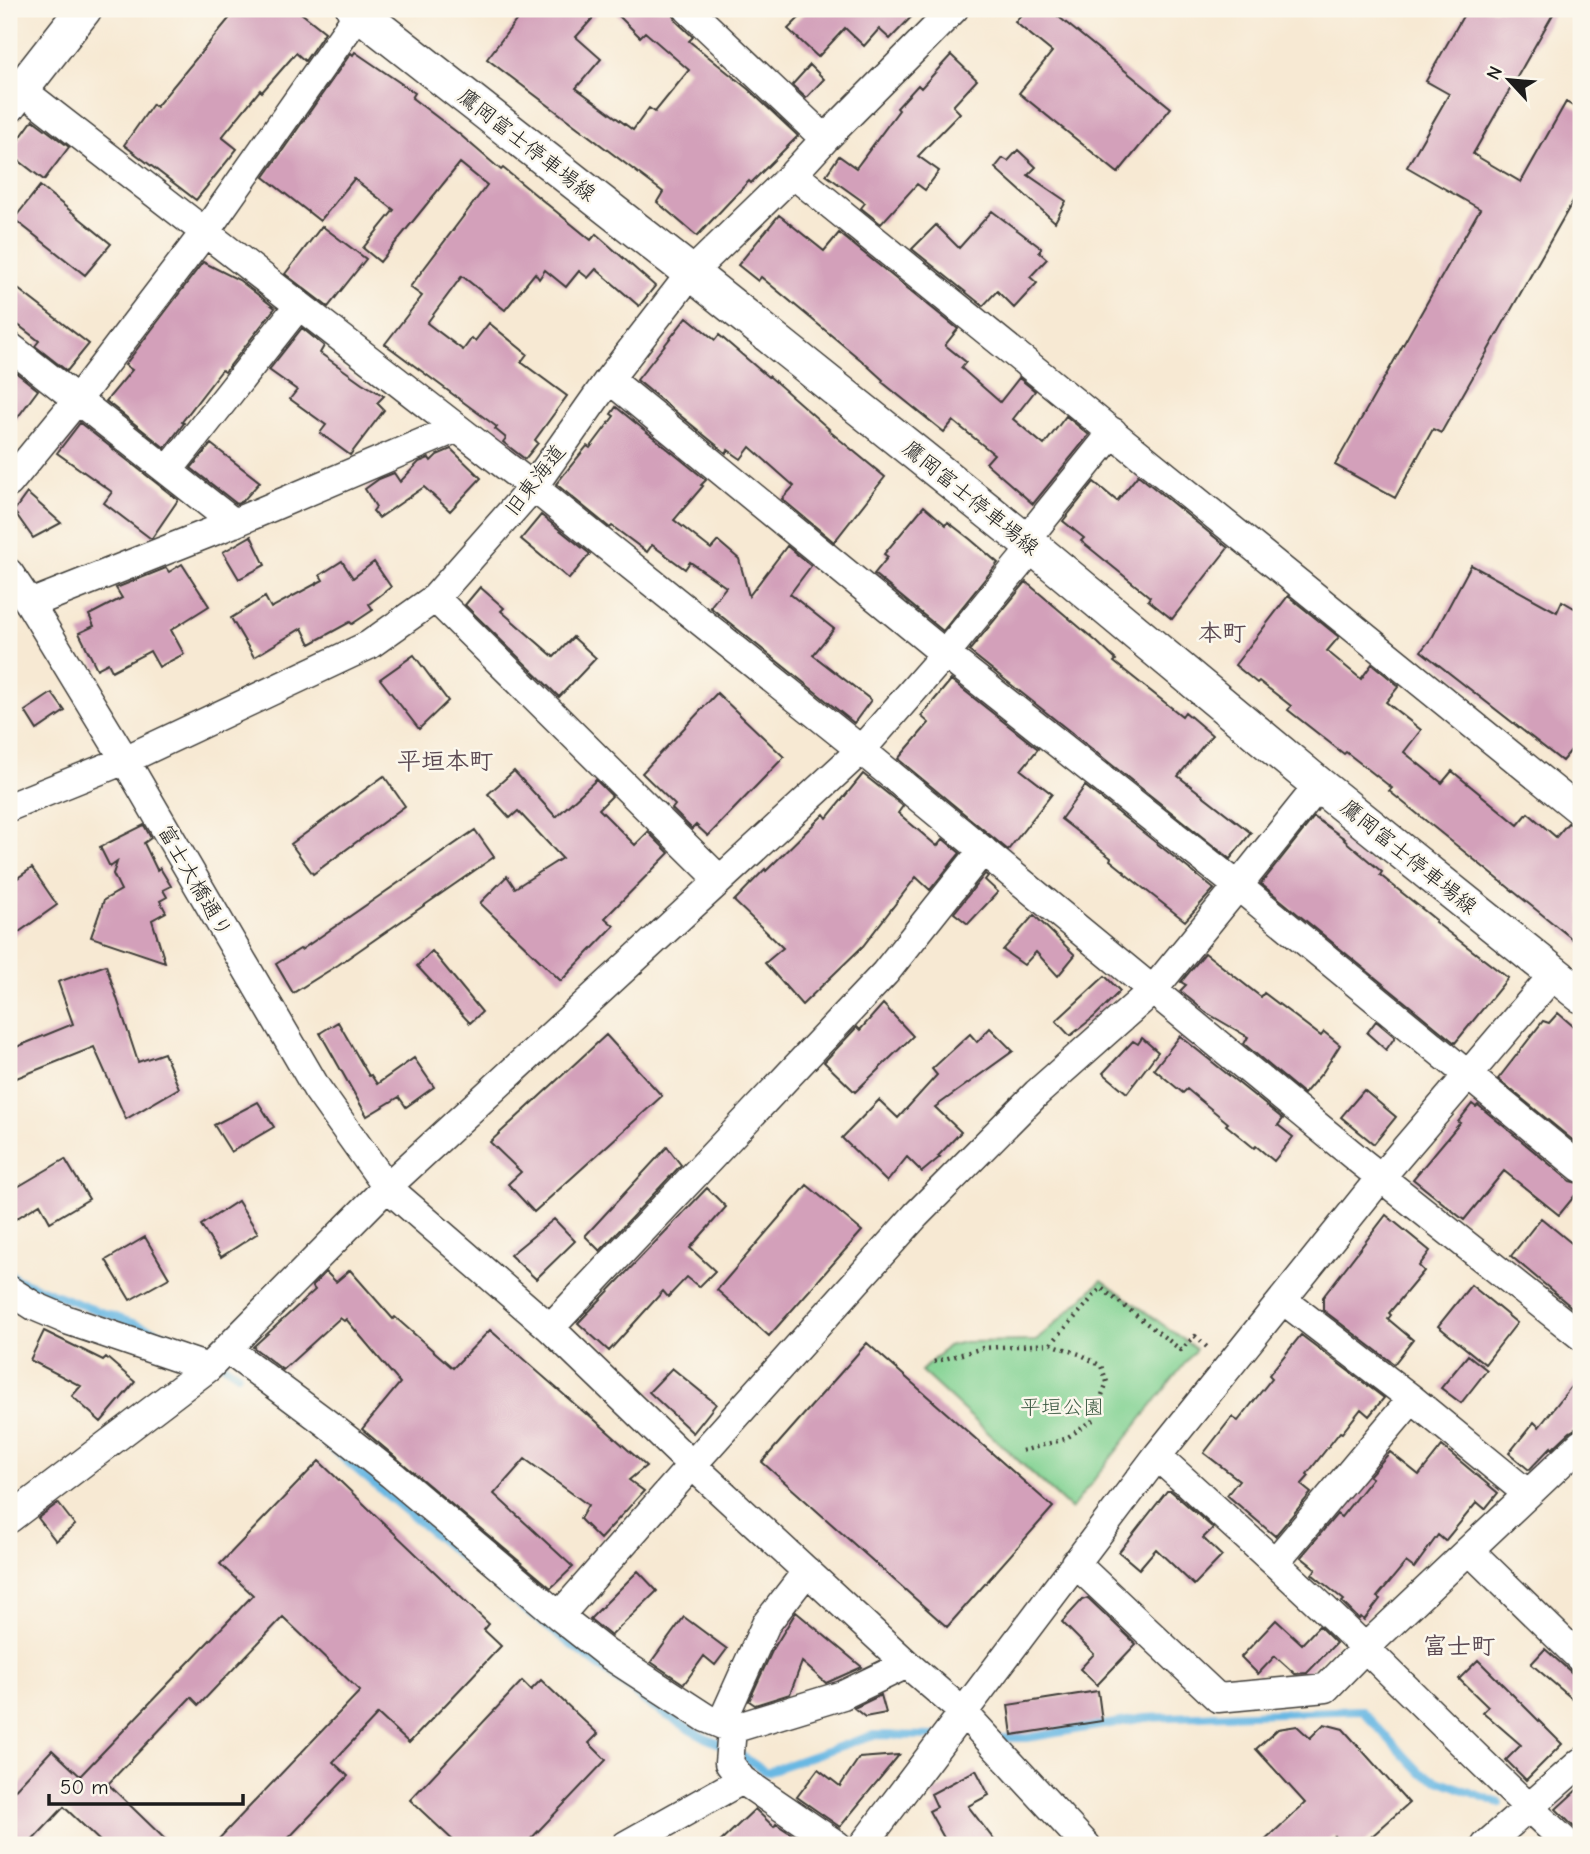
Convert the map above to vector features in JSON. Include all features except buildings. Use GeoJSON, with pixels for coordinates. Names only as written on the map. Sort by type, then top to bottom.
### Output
{"type":"FeatureCollection","features":[{"type":"Feature","properties":{"kind":"main road"},"geometry":{"type":"LineString","coordinates":[[13,91],[85,9]]}},
{"type":"Feature","properties":{"kind":"main road","name":"鷹岡富士停車場線"},"geometry":{"type":"LineString","coordinates":[[357,11],[691,273],[1029,544],[1319,785],[1581,995]]}},
{"type":"Feature","properties":{"kind":"street"},"geometry":{"type":"LineString","coordinates":[[688,9],[825,139]]}},
{"type":"Feature","properties":{"kind":"street","name":"旧東海道"},"geometry":{"type":"LineString","coordinates":[[9,807],[125,760],[369,645],[435,598],[533,487],[609,379],[691,273],[793,174],[954,9]]}},
{"type":"Feature","properties":{"kind":"street"},"geometry":{"type":"LineString","coordinates":[[9,483],[77,400],[205,232],[357,11]]}},
{"type":"Feature","properties":{"kind":"street"},"geometry":{"type":"LineString","coordinates":[[13,91],[205,232],[533,487],[861,750],[1381,1177],[1581,1336]]}},
{"type":"Feature","properties":{"kind":"street"},"geometry":{"type":"LineString","coordinates":[[793,174],[1581,812]]}},
{"type":"Feature","properties":{"kind":"street"},"geometry":{"type":"LineString","coordinates":[[169,471],[299,305]]}},
{"type":"Feature","properties":{"kind":"street"},"geometry":{"type":"LineString","coordinates":[[9,346],[234,523]]}},
{"type":"Feature","properties":{"kind":"street"},"geometry":{"type":"LineString","coordinates":[[609,379],[945,654],[1238,886],[1581,1168]]}},
{"type":"Feature","properties":{"kind":"street"},"geometry":{"type":"LineString","coordinates":[[30,604],[234,523],[457,428]]}},
{"type":"Feature","properties":{"kind":"street"},"geometry":{"type":"LineString","coordinates":[[9,1519],[217,1359],[387,1187],[861,750],[945,654],[1113,432]]}},
{"type":"Feature","properties":{"kind":"street","name":"富士大橋通り"},"geometry":{"type":"LineString","coordinates":[[9,573],[125,760],[317,1089],[387,1187],[550,1328],[692,1465],[907,1664],[964,1713],[1086,1845]]}},
{"type":"Feature","properties":{"kind":"street"},"geometry":{"type":"LineString","coordinates":[[435,598],[720,880]]}},
{"type":"Feature","properties":{"kind":"street"},"geometry":{"type":"LineString","coordinates":[[559,1616],[916,1215],[1037,1093],[1153,990],[1319,785]]}},
{"type":"Feature","properties":{"kind":"street"},"geometry":{"type":"LineString","coordinates":[[550,1328],[885,973],[983,850]]}},
{"type":"Feature","properties":{"kind":"street"},"geometry":{"type":"LineString","coordinates":[[863,1845],[1157,1456],[1381,1177],[1554,974]]}},
{"type":"Feature","properties":{"kind":"street"},"geometry":{"type":"LineString","coordinates":[[9,1290],[34,1306],[67,1320],[217,1359],[324,1422],[391,1474],[606,1653],[706,1718],[727,1726],[843,1695],[907,1664]]}},
{"type":"Feature","properties":{"kind":"street"},"geometry":{"type":"LineString","coordinates":[[1283,1300],[1412,1399],[1528,1494]]}},
{"type":"Feature","properties":{"kind":"street"},"geometry":{"type":"LineString","coordinates":[[1275,1562],[1412,1399]]}},
{"type":"Feature","properties":{"kind":"street"},"geometry":{"type":"LineString","coordinates":[[1075,1563],[1218,1698],[1326,1688],[1581,1444]]}},
{"type":"Feature","properties":{"kind":"street"},"geometry":{"type":"LineString","coordinates":[[1157,1456],[1275,1562],[1569,1845]]}},
{"type":"Feature","properties":{"kind":"street"},"geometry":{"type":"LineString","coordinates":[[1469,1550],[1581,1659]]}},
{"type":"Feature","properties":{"kind":"street"},"geometry":{"type":"LineString","coordinates":[[807,1571],[766,1624],[727,1726],[735,1771],[837,1845]]}},
{"type":"Feature","properties":{"kind":"street"},"geometry":{"type":"LineString","coordinates":[[1486,1845],[1581,1762]]}},
{"type":"Feature","properties":{"kind":"street"},"geometry":{"type":"LineString","coordinates":[[626,1845],[735,1771]]}},
{"type":"Feature","properties":{"kind":"path"},"geometry":{"type":"LineString","coordinates":[[1051,1344],[1101,1288],[1181,1350],[1195,1336],[1229,1367]]}},
{"type":"Feature","properties":{"kind":"path"},"geometry":{"type":"LineString","coordinates":[[934,1362],[983,1348],[1051,1344],[1082,1355],[1101,1366],[1107,1382],[1092,1421],[1065,1439],[1022,1451]]}},
{"type":"Feature","properties":{"kind":"green space","name":"平垣公園"},"geometry":{"type":"Polygon","coordinates":[[[1102,1280],[1196,1349],[1071,1509],[921,1371],[948,1346],[964,1342],[1036,1341],[1102,1280]]]}},
{"type":"Feature","properties":{"kind":"waterway"},"geometry":{"type":"LineString","coordinates":[[9,1272],[16,1279],[87,1307],[193,1344],[238,1374]]}},
{"type":"Feature","properties":{"kind":"waterway"},"geometry":{"type":"LineString","coordinates":[[279,1405],[511,1599],[652,1707],[705,1738],[732,1749],[766,1772],[873,1735],[936,1736]]}},
{"type":"Feature","properties":{"kind":"waterway"},"geometry":{"type":"LineString","coordinates":[[998,1738],[1027,1738],[1145,1718],[1361,1710],[1422,1774],[1499,1803]]}},
{"type":"Feature","properties":{"kind":"district","name":"本町"},"geometry":{"type":"Point","coordinates":[1222,633]}},
{"type":"Feature","properties":{"kind":"district","name":"平垣本町"},"geometry":{"type":"Point","coordinates":[445,761]}},
{"type":"Feature","properties":{"kind":"district","name":"富士町"},"geometry":{"type":"Point","coordinates":[1459,1646]}}]}
